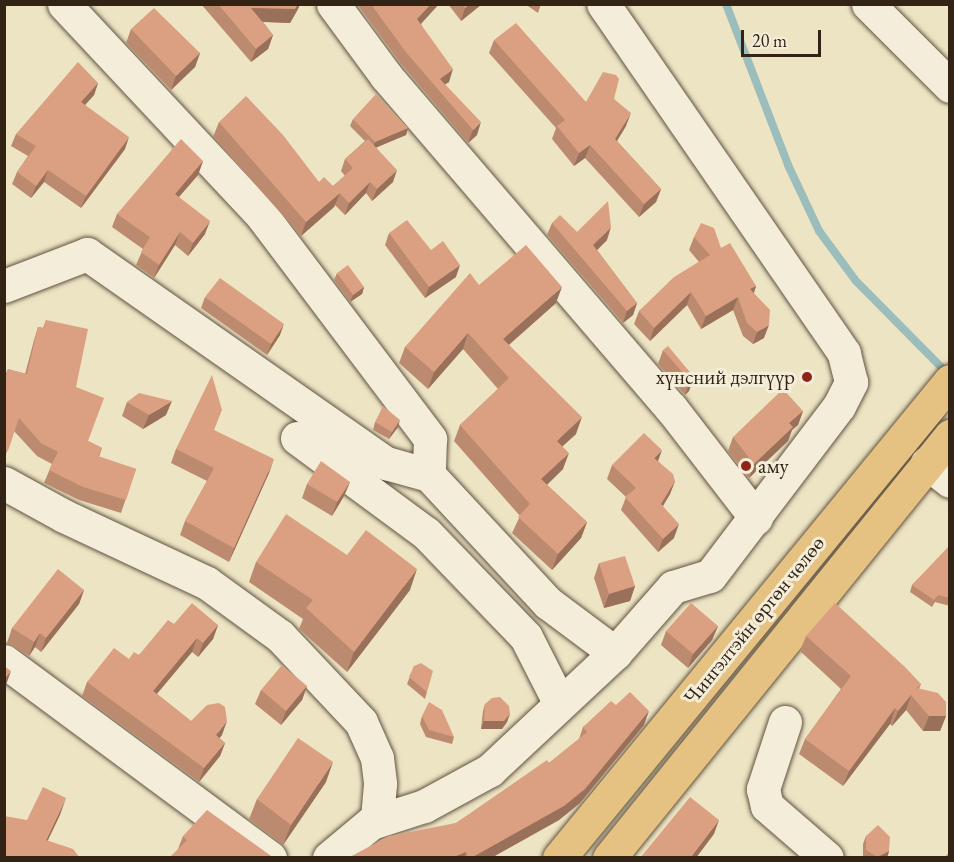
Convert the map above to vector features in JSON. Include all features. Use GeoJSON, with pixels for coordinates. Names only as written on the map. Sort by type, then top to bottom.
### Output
{"type":"FeatureCollection","features":[{"type":"Feature","properties":{"kind":"main road","name":"Чингэлтэйн өргөн чөлөө"},"geometry":{"type":"LineString","coordinates":[[559,858],[923,411],[950,381]]}},
{"type":"Feature","properties":{"kind":"main road","name":"Чингэлтэйн өргөн чөлөө"},"geometry":{"type":"LineString","coordinates":[[609,858],[938,472],[950,436]]}},
{"type":"Feature","properties":{"kind":"street"},"geometry":{"type":"LineString","coordinates":[[63,4],[263,217],[430,439],[429,475]]}},
{"type":"Feature","properties":{"kind":"street"},"geometry":{"type":"LineString","coordinates":[[333,4],[386,76],[671,408],[756,518]]}},
{"type":"Feature","properties":{"kind":"street"},"geometry":{"type":"LineString","coordinates":[[329,858],[377,821],[424,806],[490,770],[615,652],[673,587],[710,576],[839,406],[851,382],[844,353],[603,4]]}},
{"type":"Feature","properties":{"kind":"street"},"geometry":{"type":"LineString","coordinates":[[868,4],[950,86]]}},
{"type":"Feature","properties":{"kind":"street"},"geometry":{"type":"LineString","coordinates":[[4,286],[87,254],[386,463],[429,475],[548,603],[615,652]]}},
{"type":"Feature","properties":{"kind":"street"},"geometry":{"type":"LineString","coordinates":[[297,438],[426,533],[526,637],[560,704]]}},
{"type":"Feature","properties":{"kind":"street"},"geometry":{"type":"LineString","coordinates":[[4,483],[64,516],[207,583],[280,636],[361,722],[377,758],[380,784],[377,821]]}},
{"type":"Feature","properties":{"kind":"street"},"geometry":{"type":"LineString","coordinates":[[4,661],[270,858]]}},
{"type":"Feature","properties":{"kind":"street"},"geometry":{"type":"LineString","coordinates":[[785,722],[764,789],[767,806],[827,858]]}},
{"type":"Feature","properties":{"kind":"building"},"geometry":{"type":"Polygon","coordinates":[[[218,4],[298,4],[295,9],[251,8],[273,35],[256,49],[218,4]]]}},
{"type":"Feature","properties":{"kind":"building"},"geometry":{"type":"Polygon","coordinates":[[[371,4],[431,4],[417,19],[453,69],[440,79],[481,122],[473,130],[405,51],[371,4]]]}},
{"type":"Feature","properties":{"kind":"building"},"geometry":{"type":"Polygon","coordinates":[[[154,8],[200,53],[176,76],[131,29],[154,8]]]}},
{"type":"Feature","properties":{"kind":"building"},"geometry":{"type":"Polygon","coordinates":[[[516,23],[586,102],[603,72],[616,75],[619,79],[614,99],[631,113],[615,139],[661,189],[644,204],[590,145],[579,153],[557,126],[565,120],[494,40],[516,23]]]}},
{"type":"Feature","properties":{"kind":"building"},"geometry":{"type":"Polygon","coordinates":[[[78,62],[98,83],[81,102],[129,137],[86,196],[48,170],[36,186],[17,172],[36,146],[16,134],[78,62]]]}},
{"type":"Feature","properties":{"kind":"building"},"geometry":{"type":"Polygon","coordinates":[[[376,94],[408,128],[375,142],[353,119],[376,94]]]}},
{"type":"Feature","properties":{"kind":"building"},"geometry":{"type":"Polygon","coordinates":[[[246,96],[283,135],[319,182],[324,177],[340,193],[306,222],[219,122],[246,96]]]}},
{"type":"Feature","properties":{"kind":"building"},"geometry":{"type":"Polygon","coordinates":[[[181,139],[203,161],[175,194],[210,221],[193,243],[180,232],[159,265],[141,252],[150,237],[117,214],[181,139]]]}},
{"type":"Feature","properties":{"kind":"building"},"geometry":{"type":"Polygon","coordinates":[[[368,139],[397,170],[377,189],[370,182],[349,203],[333,186],[353,168],[345,159],[368,139]]]}},
{"type":"Feature","properties":{"kind":"building"},"geometry":{"type":"Polygon","coordinates":[[[608,201],[611,227],[593,245],[637,303],[627,311],[552,223],[560,215],[577,232],[608,201]]]}},
{"type":"Feature","properties":{"kind":"building"},"geometry":{"type":"Polygon","coordinates":[[[407,220],[431,250],[443,241],[460,265],[429,287],[389,233],[407,220]]]}},
{"type":"Feature","properties":{"kind":"building"},"geometry":{"type":"Polygon","coordinates":[[[701,223],[714,228],[721,248],[730,243],[756,286],[750,289],[770,310],[769,325],[757,332],[747,323],[738,297],[706,316],[691,292],[654,328],[639,311],[674,277],[710,255],[694,237],[701,223]]]}},
{"type":"Feature","properties":{"kind":"building"},"geometry":{"type":"Polygon","coordinates":[[[526,245],[562,287],[503,339],[582,417],[557,441],[569,453],[541,479],[587,522],[558,554],[518,517],[530,504],[460,425],[509,378],[468,333],[434,372],[405,347],[470,273],[479,285],[526,245]]]}},
{"type":"Feature","properties":{"kind":"building"},"geometry":{"type":"Polygon","coordinates":[[[348,265],[364,287],[353,295],[337,273],[348,265]]]}},
{"type":"Feature","properties":{"kind":"building"},"geometry":{"type":"Polygon","coordinates":[[[220,278],[284,324],[271,344],[205,297],[220,278]]]}},
{"type":"Feature","properties":{"kind":"building"},"geometry":{"type":"Polygon","coordinates":[[[46,320],[88,329],[76,387],[104,398],[88,441],[102,448],[98,456],[136,469],[126,500],[83,487],[49,470],[58,452],[41,443],[19,418],[8,451],[4,450],[4,382],[8,369],[27,374],[38,327],[44,328],[46,320]]]}},
{"type":"Feature","properties":{"kind":"building"},"geometry":{"type":"Polygon","coordinates":[[[668,346],[694,377],[690,381],[663,350],[668,346]]]}},
{"type":"Feature","properties":{"kind":"building"},"geometry":{"type":"Polygon","coordinates":[[[212,375],[222,410],[214,430],[274,459],[234,548],[185,521],[214,468],[176,449],[212,375]]]}},
{"type":"Feature","properties":{"kind":"building"},"geometry":{"type":"Polygon","coordinates":[[[783,389],[803,411],[789,423],[793,427],[754,464],[733,437],[783,389]]]}},
{"type":"Feature","properties":{"kind":"building"},"geometry":{"type":"Polygon","coordinates":[[[139,393],[172,401],[149,415],[127,402],[139,393]]]}},
{"type":"Feature","properties":{"kind":"building"},"geometry":{"type":"Polygon","coordinates":[[[383,406],[400,420],[392,432],[375,422],[383,406]]]}},
{"type":"Feature","properties":{"kind":"building"},"geometry":{"type":"Polygon","coordinates":[[[644,433],[662,450],[654,458],[673,474],[675,481],[661,504],[679,524],[663,539],[625,497],[636,488],[612,465],[644,433]]]}},
{"type":"Feature","properties":{"kind":"building"},"geometry":{"type":"Polygon","coordinates":[[[321,461],[350,482],[337,502],[307,484],[321,461]]]}},
{"type":"Feature","properties":{"kind":"building"},"geometry":{"type":"Polygon","coordinates":[[[286,514],[347,555],[366,530],[417,569],[354,652],[306,608],[313,600],[256,562],[286,514]]]}},
{"type":"Feature","properties":{"kind":"building"},"geometry":{"type":"Polygon","coordinates":[[[949,546],[950,598],[938,595],[934,600],[912,585],[949,546]]]}},
{"type":"Feature","properties":{"kind":"building"},"geometry":{"type":"Polygon","coordinates":[[[625,556],[635,586],[609,594],[599,563],[625,556]]]}},
{"type":"Feature","properties":{"kind":"building"},"geometry":{"type":"Polygon","coordinates":[[[58,569],[84,590],[46,638],[40,633],[34,642],[12,628],[58,569]]]}},
{"type":"Feature","properties":{"kind":"building"},"geometry":{"type":"Polygon","coordinates":[[[192,603],[218,625],[203,643],[197,638],[153,691],[191,721],[207,705],[219,703],[225,707],[227,721],[216,735],[225,743],[204,768],[87,682],[114,648],[129,659],[134,652],[139,655],[168,620],[174,624],[192,603]]]}},
{"type":"Feature","properties":{"kind":"building"},"geometry":{"type":"Polygon","coordinates":[[[691,603],[718,626],[693,654],[666,631],[691,603]]]}},
{"type":"Feature","properties":{"kind":"building"},"geometry":{"type":"Polygon","coordinates":[[[835,603],[905,667],[921,684],[917,688],[938,693],[946,702],[946,716],[929,716],[911,695],[898,711],[895,708],[849,771],[805,739],[851,676],[806,636],[835,603]]]}},
{"type":"Feature","properties":{"kind":"building"},"geometry":{"type":"Polygon","coordinates":[[[421,663],[433,671],[427,692],[409,677],[414,666],[421,663]]]}},
{"type":"Feature","properties":{"kind":"building"},"geometry":{"type":"Polygon","coordinates":[[[282,665],[307,686],[286,711],[261,690],[282,665]]]}},
{"type":"Feature","properties":{"kind":"building"},"geometry":{"type":"Polygon","coordinates":[[[4,666],[11,671],[4,679],[4,666]]]}},
{"type":"Feature","properties":{"kind":"building"},"geometry":{"type":"Polygon","coordinates":[[[630,692],[649,711],[585,789],[564,806],[471,858],[468,858],[466,852],[451,858],[348,858],[389,836],[456,823],[547,760],[549,763],[587,732],[583,727],[611,701],[616,705],[630,692]]]}},
{"type":"Feature","properties":{"kind":"building"},"geometry":{"type":"Polygon","coordinates":[[[500,697],[509,706],[510,714],[504,721],[484,721],[485,704],[492,698],[500,697]]]}},
{"type":"Feature","properties":{"kind":"building"},"geometry":{"type":"Polygon","coordinates":[[[429,702],[442,710],[454,737],[429,730],[422,716],[429,702]]]}},
{"type":"Feature","properties":{"kind":"building"},"geometry":{"type":"Polygon","coordinates":[[[298,738],[333,762],[291,825],[257,799],[298,738]]]}},
{"type":"Feature","properties":{"kind":"building"},"geometry":{"type":"Polygon","coordinates":[[[43,787],[66,798],[46,840],[73,849],[80,858],[4,858],[4,816],[27,820],[43,787]]]}},
{"type":"Feature","properties":{"kind":"building"},"geometry":{"type":"Polygon","coordinates":[[[690,797],[719,820],[690,858],[640,858],[690,797]]]}},
{"type":"Feature","properties":{"kind":"building"},"geometry":{"type":"Polygon","coordinates":[[[207,810],[274,858],[169,858],[187,840],[183,836],[207,810]]]}},
{"type":"Feature","properties":{"kind":"building"},"geometry":{"type":"Polygon","coordinates":[[[878,825],[890,837],[889,851],[877,857],[866,850],[866,836],[878,825]]]}},
{"type":"Feature","properties":{"kind":"waterway"},"geometry":{"type":"LineString","coordinates":[[726,4],[788,165],[819,231],[856,281],[949,375]]}},
{"type":"Feature","properties":{"kind":"place","name":"хүнсний дэлгүүр"},"geometry":{"type":"Point","coordinates":[807,377]}},
{"type":"Feature","properties":{"kind":"place","name":"аму"},"geometry":{"type":"Point","coordinates":[746,466]}}]}
